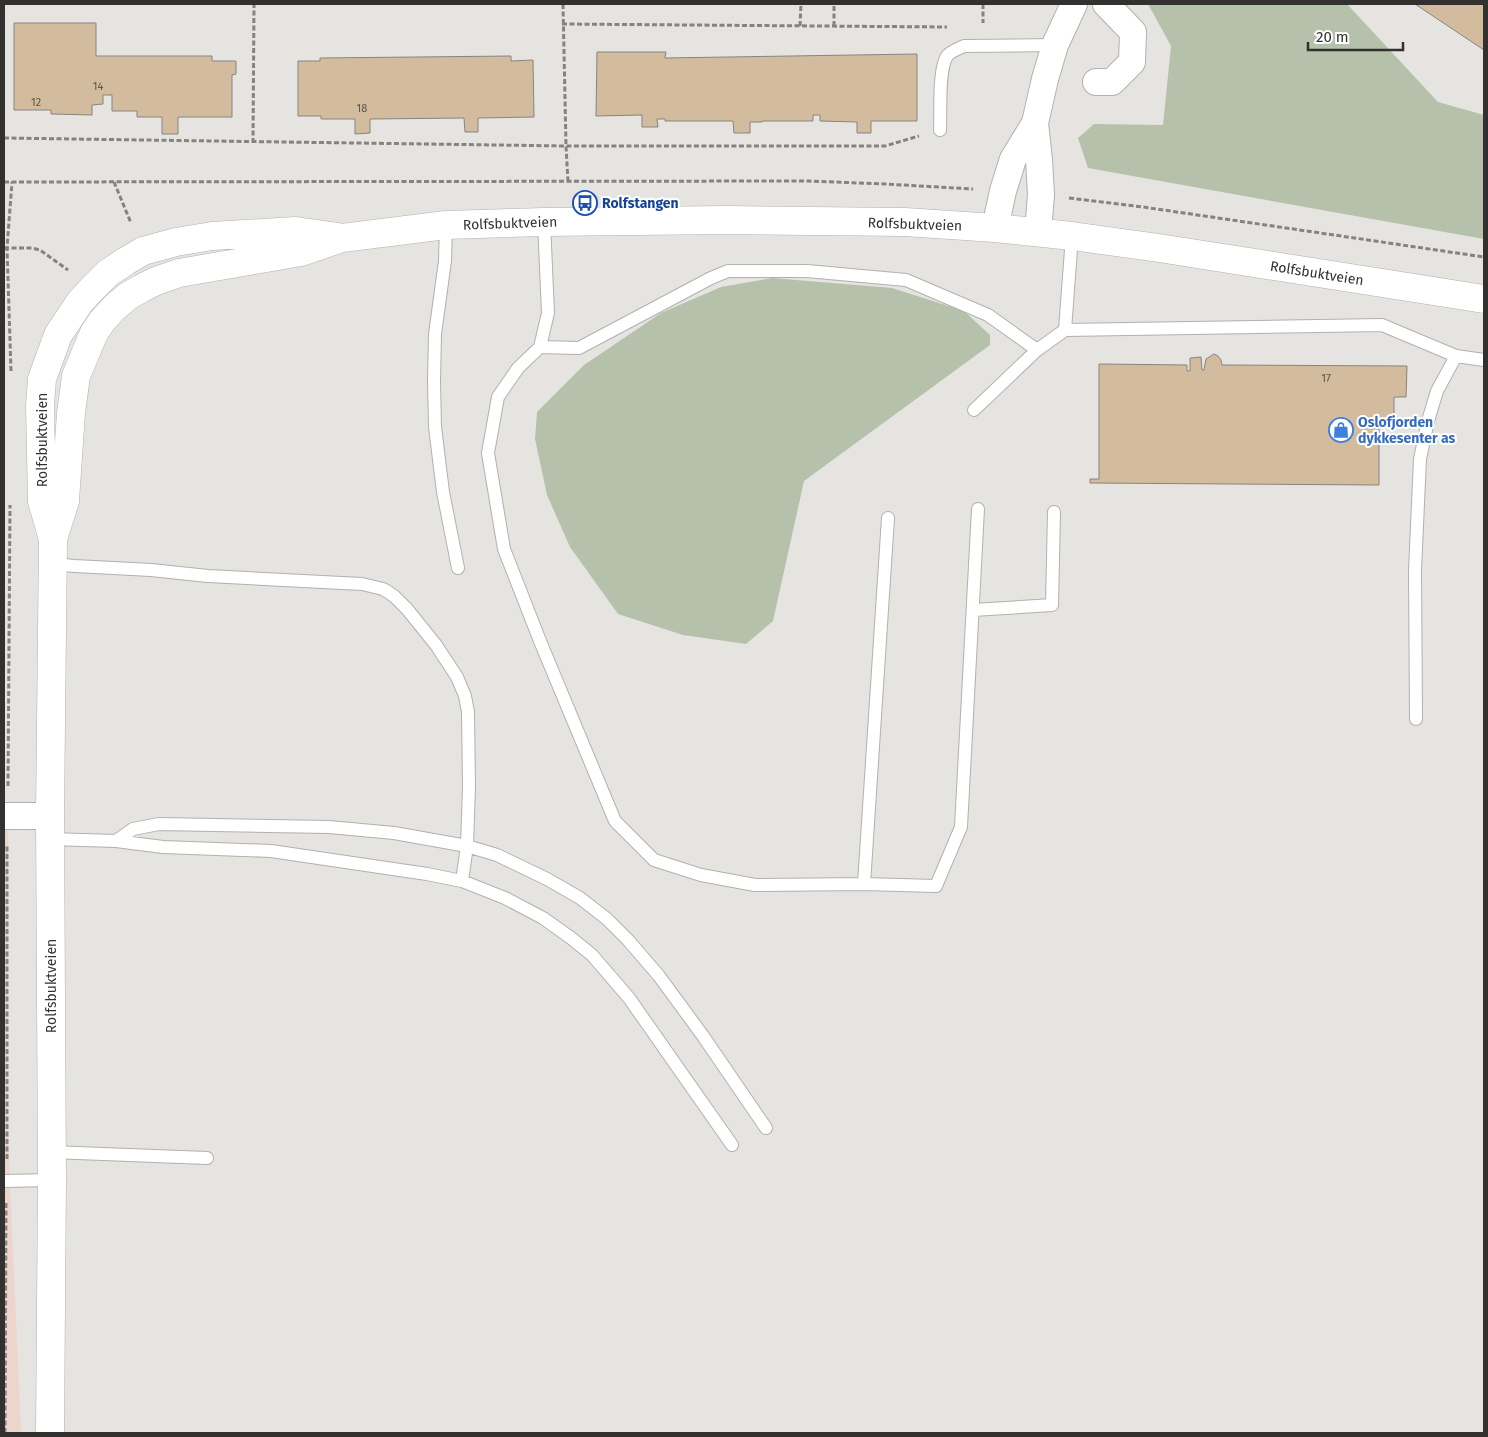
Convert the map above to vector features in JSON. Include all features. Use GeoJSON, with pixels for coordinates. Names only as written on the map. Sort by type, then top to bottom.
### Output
{"type":"FeatureCollection","features":[{"type":"Feature","properties":{"kind":"street"},"geometry":{"type":"LineString","coordinates":[[1038,232],[1041,195],[1035,123],[1044,79],[1055,45],[1074,4]]}},
{"type":"Feature","properties":{"kind":"street"},"geometry":{"type":"LineString","coordinates":[[1096,82],[1112,82],[1132,62],[1133,32],[1106,4]]}},
{"type":"Feature","properties":{"kind":"street"},"geometry":{"type":"LineString","coordinates":[[995,228],[1003,191],[1013,159],[1035,123]]}},
{"type":"Feature","properties":{"kind":"street","name":"Rolfsbuktveien"},"geometry":{"type":"LineString","coordinates":[[50,1433],[52,1180],[50,828],[53,551],[65,501],[71,413],[76,376],[85,353],[102,321],[128,296],[156,280],[179,273],[301,252],[342,238],[446,225],[544,222],[821,221],[905,222],[995,228],[1072,236],[1484,299]]}},
{"type":"Feature","properties":{"kind":"street","name":"Rolfsbuktveien"},"geometry":{"type":"LineString","coordinates":[[53,551],[42,501],[40,406],[42,378],[58,335],[80,302],[91,290],[108,273],[126,261],[144,251],[176,242],[212,236],[296,231],[342,238]]}},
{"type":"Feature","properties":{"kind":"street"},"geometry":{"type":"LineString","coordinates":[[4,816],[50,828]]}},
{"type":"Feature","properties":{"kind":"lane"},"geometry":{"type":"LineString","coordinates":[[940,130],[942,67],[954,50],[964,46],[1055,45]]}},
{"type":"Feature","properties":{"kind":"lane"},"geometry":{"type":"LineString","coordinates":[[544,222],[548,313],[540,347],[518,368],[498,396],[488,453],[504,549],[615,821],[654,860],[701,875],[755,885],[864,884],[936,886],[961,827],[978,508]]}},
{"type":"Feature","properties":{"kind":"lane"},"geometry":{"type":"LineString","coordinates":[[446,225],[445,261],[435,334],[434,381],[442,492],[458,568]]}},
{"type":"Feature","properties":{"kind":"lane"},"geometry":{"type":"LineString","coordinates":[[1065,330],[1072,236]]}},
{"type":"Feature","properties":{"kind":"lane"},"geometry":{"type":"LineString","coordinates":[[540,347],[578,348],[711,278],[728,271],[808,271],[906,280],[988,314],[1037,350]]}},
{"type":"Feature","properties":{"kind":"lane"},"geometry":{"type":"LineString","coordinates":[[974,410],[1037,350],[1065,330],[1382,325],[1456,356],[1484,360]]}},
{"type":"Feature","properties":{"kind":"lane"},"geometry":{"type":"LineString","coordinates":[[1416,719],[1415,570],[1420,459],[1437,391],[1456,356]]}},
{"type":"Feature","properties":{"kind":"lane"},"geometry":{"type":"LineString","coordinates":[[973,610],[1052,605],[1054,512]]}},
{"type":"Feature","properties":{"kind":"lane"},"geometry":{"type":"LineString","coordinates":[[864,884],[888,518]]}},
{"type":"Feature","properties":{"kind":"lane"},"geometry":{"type":"LineString","coordinates":[[53,551],[151,570],[208,576],[362,584],[382,590],[395,597],[407,609],[436,646],[457,677],[465,696],[468,712],[469,787],[467,846],[462,881]]}},
{"type":"Feature","properties":{"kind":"lane"},"geometry":{"type":"LineString","coordinates":[[116,841],[133,830],[158,824],[277,825],[329,827],[394,833],[467,846],[496,855],[547,879],[580,898],[628,940],[703,1036],[766,1128]]}},
{"type":"Feature","properties":{"kind":"lane"},"geometry":{"type":"LineString","coordinates":[[50,828],[116,841],[163,846],[271,851],[427,874],[462,881],[505,898],[543,918],[592,955],[629,998],[732,1145]]}},
{"type":"Feature","properties":{"kind":"lane"},"geometry":{"type":"LineString","coordinates":[[51,1152],[207,1158]]}},
{"type":"Feature","properties":{"kind":"lane"},"geometry":{"type":"LineString","coordinates":[[4,1181],[52,1180]]}},
{"type":"Feature","properties":{"kind":"path"},"geometry":{"type":"LineString","coordinates":[[253,143],[254,4]]}},
{"type":"Feature","properties":{"kind":"path"},"geometry":{"type":"LineString","coordinates":[[563,4],[562,24],[568,182]]}},
{"type":"Feature","properties":{"kind":"path"},"geometry":{"type":"LineString","coordinates":[[800,26],[801,4]]}},
{"type":"Feature","properties":{"kind":"path"},"geometry":{"type":"LineString","coordinates":[[834,4],[834,26]]}},
{"type":"Feature","properties":{"kind":"path"},"geometry":{"type":"LineString","coordinates":[[562,24],[953,27]]}},
{"type":"Feature","properties":{"kind":"path"},"geometry":{"type":"LineString","coordinates":[[4,138],[566,146],[885,146],[940,130]]}},
{"type":"Feature","properties":{"kind":"path"},"geometry":{"type":"LineString","coordinates":[[4,182],[808,182],[979,189]]}},
{"type":"Feature","properties":{"kind":"path"},"geometry":{"type":"LineString","coordinates":[[114,182],[144,251]]}},
{"type":"Feature","properties":{"kind":"path"},"geometry":{"type":"LineString","coordinates":[[614,182],[614,190]]}},
{"type":"Feature","properties":{"kind":"path"},"geometry":{"type":"LineString","coordinates":[[1067,198],[1143,207],[1484,257]]}},
{"type":"Feature","properties":{"kind":"path"},"geometry":{"type":"LineString","coordinates":[[4,248],[32,248],[40,250],[91,290]]}},
{"type":"Feature","properties":{"kind":"shaded area"},"geometry":{"type":"Polygon","coordinates":[[[4,816],[8,816],[7,1117],[21,1433],[4,1433],[4,816]]]}},
{"type":"Feature","properties":{"kind":"green space"},"geometry":{"type":"Polygon","coordinates":[[[1148,4],[1347,4],[1438,102],[1484,115],[1484,239],[1088,168],[1078,138],[1094,124],[1163,125],[1171,46],[1148,4]]]}},
{"type":"Feature","properties":{"kind":"green space"},"geometry":{"type":"Polygon","coordinates":[[[772,278],[892,288],[964,311],[990,335],[990,345],[804,481],[773,621],[746,644],[683,635],[618,614],[570,547],[547,495],[535,439],[537,412],[584,365],[661,313],[721,287],[772,278]]]}},
{"type":"Feature","properties":{"kind":"building"},"geometry":{"type":"Polygon","coordinates":[[[1415,4],[1484,4],[1484,50],[1415,4]]]}},
{"type":"Feature","properties":{"kind":"building"},"geometry":{"type":"Polygon","coordinates":[[[14,23],[96,23],[96,56],[212,56],[212,61],[236,61],[236,74],[232,75],[232,117],[178,117],[178,134],[162,134],[162,117],[137,117],[137,111],[112,111],[112,95],[103,95],[103,104],[92,105],[92,115],[51,114],[51,110],[14,110],[14,23]]]}},
{"type":"Feature","properties":{"kind":"building"},"geometry":{"type":"Polygon","coordinates":[[[597,52],[666,52],[665,58],[917,54],[917,121],[871,121],[871,133],[857,133],[857,122],[820,121],[820,115],[813,115],[813,121],[750,122],[750,133],[734,133],[733,121],[665,121],[665,119],[657,119],[658,127],[642,127],[642,115],[596,116],[597,52]]]}},
{"type":"Feature","properties":{"kind":"building"},"geometry":{"type":"Polygon","coordinates":[[[511,56],[511,61],[533,60],[534,117],[478,118],[478,132],[465,132],[464,118],[370,119],[370,133],[355,134],[355,119],[321,119],[321,116],[298,116],[298,61],[320,61],[320,58],[511,56]]]}},
{"type":"Feature","properties":{"kind":"building"},"geometry":{"type":"Polygon","coordinates":[[[1214,354],[1221,360],[1222,365],[1407,366],[1406,397],[1394,397],[1394,421],[1379,421],[1379,485],[1090,483],[1090,479],[1099,479],[1099,364],[1187,365],[1187,371],[1190,371],[1190,358],[1201,357],[1202,370],[1204,370],[1206,359],[1214,354]]]}},
{"type":"Feature","properties":{"kind":"place","name":"Rolfstangen"},"geometry":{"type":"Point","coordinates":[585,203]}},
{"type":"Feature","properties":{"kind":"place","name":"Oslofjorden dykkesenter as"},"geometry":{"type":"Point","coordinates":[1341,430]}}]}
